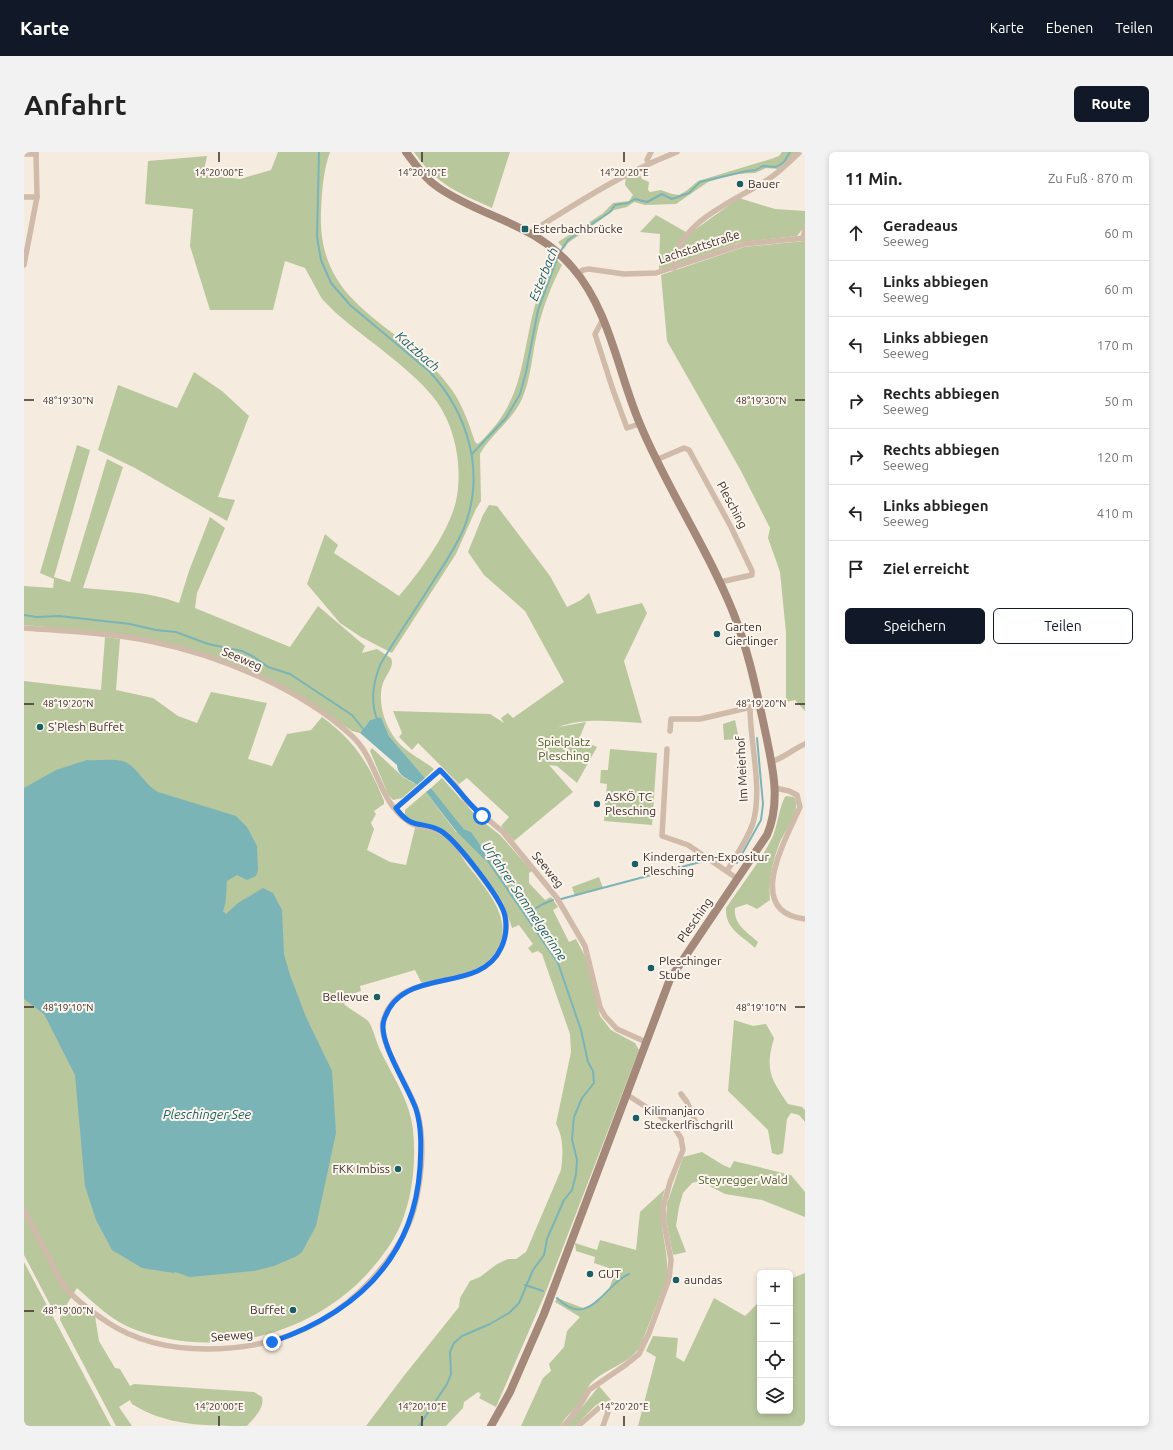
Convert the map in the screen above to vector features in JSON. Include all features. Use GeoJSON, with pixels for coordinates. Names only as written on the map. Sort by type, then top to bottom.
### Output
{"type":"FeatureCollection","features":[{"type":"Feature","properties":{"kind":"main road","name":"Plesching"},"geometry":{"type":"LineString","coordinates":[[406,152],[423,174],[439,188],[534,234],[555,249],[578,274],[594,300],[603,319],[639,424],[656,460],[720,582],[745,644],[760,705],[775,788],[774,812],[770,830],[760,848],[675,971],[646,1042],[530,1347],[510,1392],[491,1426]]}},
{"type":"Feature","properties":{"kind":"street"},"geometry":{"type":"LineString","coordinates":[[649,163],[648,160],[651,152]]}},
{"type":"Feature","properties":{"kind":"street"},"geometry":{"type":"LineString","coordinates":[[534,234],[542,225],[601,187],[649,163],[677,152]]}},
{"type":"Feature","properties":{"kind":"street"},"geometry":{"type":"LineString","coordinates":[[674,268],[679,247],[687,234],[730,202],[770,178],[800,152]]}},
{"type":"Feature","properties":{"kind":"street"},"geometry":{"type":"LineString","coordinates":[[24,154],[36,153],[37,196],[24,265]]}},
{"type":"Feature","properties":{"kind":"street"},"geometry":{"type":"LineString","coordinates":[[24,197],[37,196]]}},
{"type":"Feature","properties":{"kind":"street"},"geometry":{"type":"LineString","coordinates":[[804,238],[805,229]]}},
{"type":"Feature","properties":{"kind":"street","name":"Lachstattstraße"},"geometry":{"type":"LineString","coordinates":[[578,274],[583,270],[589,269],[624,274],[642,274],[674,268],[744,244],[804,238]]}},
{"type":"Feature","properties":{"kind":"street"},"geometry":{"type":"LineString","coordinates":[[603,319],[595,334],[613,390],[627,428],[639,424]]}},
{"type":"Feature","properties":{"kind":"street","name":"Plesching"},"geometry":{"type":"LineString","coordinates":[[656,460],[684,448],[689,450],[731,527],[752,571],[752,575],[720,582]]}},
{"type":"Feature","properties":{"kind":"street","name":"Seeweg"},"geometry":{"type":"LineString","coordinates":[[24,628],[94,634],[150,641],[214,659],[276,686],[313,707],[354,738],[368,757],[389,802],[410,823],[437,829],[454,841],[499,900],[505,914],[506,930],[499,952],[486,966],[472,973],[411,989],[398,997],[392,1004],[383,1020],[384,1041],[408,1089],[417,1111],[420,1129],[421,1156],[416,1201],[406,1229],[388,1261],[368,1284],[349,1302],[326,1319],[298,1333],[272,1342],[248,1347],[214,1349],[182,1348],[157,1344],[132,1336],[118,1329],[70,1293],[62,1282],[24,1210]]}},
{"type":"Feature","properties":{"kind":"street"},"geometry":{"type":"LineString","coordinates":[[670,730],[671,720],[700,719],[760,705]]}},
{"type":"Feature","properties":{"kind":"street","name":"Im Meierhof"},"geometry":{"type":"LineString","coordinates":[[727,871],[747,838],[753,822],[756,792],[750,708]]}},
{"type":"Feature","properties":{"kind":"street"},"geometry":{"type":"LineString","coordinates":[[771,762],[783,758],[796,748],[805,744]]}},
{"type":"Feature","properties":{"kind":"street"},"geometry":{"type":"LineString","coordinates":[[667,749],[662,836],[688,845],[738,880]]}},
{"type":"Feature","properties":{"kind":"street","name":"Seeweg"},"geometry":{"type":"LineString","coordinates":[[396,808],[440,770],[456,786],[467,802],[503,832],[557,898],[585,946],[600,1007],[605,1016],[617,1029],[646,1042]]}},
{"type":"Feature","properties":{"kind":"street"},"geometry":{"type":"LineString","coordinates":[[775,788],[789,790],[796,795],[803,806],[780,852],[772,889],[773,896],[779,908],[794,918],[805,919]]}},
{"type":"Feature","properties":{"kind":"street"},"geometry":{"type":"LineString","coordinates":[[564,1426],[579,1407],[589,1390],[624,1366],[638,1354],[649,1333],[670,1276],[671,1260],[664,1223],[663,1208],[670,1182],[683,1150],[681,1138],[675,1129],[660,1116],[626,1094]]}},
{"type":"Feature","properties":{"kind":"street"},"geometry":{"type":"LineString","coordinates":[[680,1094],[687,1102],[696,1123]]}},
{"type":"Feature","properties":{"kind":"street"},"geometry":{"type":"LineString","coordinates":[[578,1426],[601,1406],[604,1406],[608,1412],[603,1426]]}},
{"type":"Feature","properties":{"kind":"green space"},"geometry":{"type":"Polygon","coordinates":[[[278,152],[330,152],[324,174],[321,212],[324,246],[333,272],[348,294],[367,313],[433,367],[456,396],[475,442],[478,444],[503,415],[517,385],[536,301],[553,256],[562,265],[541,315],[529,375],[522,399],[513,414],[480,454],[481,501],[456,554],[392,653],[361,637],[340,623],[307,584],[325,534],[338,545],[334,553],[399,596],[407,587],[440,539],[447,526],[456,501],[459,476],[458,463],[453,437],[444,413],[437,402],[415,378],[389,355],[347,323],[322,299],[305,268],[285,261],[273,310],[210,310],[190,246],[193,209],[145,204],[148,161],[207,156],[203,175],[240,179],[271,170],[278,152]]]}},
{"type":"Feature","properties":{"kind":"green space"},"geometry":{"type":"Polygon","coordinates":[[[414,152],[510,152],[492,208],[448,186],[431,172],[414,152]]]}},
{"type":"Feature","properties":{"kind":"green space"},"geometry":{"type":"Polygon","coordinates":[[[782,152],[797,152],[778,169],[766,168],[755,173],[734,174],[708,182],[676,204],[645,205],[634,202],[627,207],[614,210],[568,243],[564,249],[558,242],[602,214],[613,203],[629,201],[633,195],[625,185],[626,177],[638,171],[642,179],[649,182],[648,190],[650,192],[661,190],[679,195],[698,181],[771,159],[779,156],[782,152]]]}},
{"type":"Feature","properties":{"kind":"green space"},"geometry":{"type":"Polygon","coordinates":[[[739,198],[775,209],[805,211],[805,226],[797,236],[741,242],[677,264],[676,260],[686,236],[739,198]]]}},
{"type":"Feature","properties":{"kind":"green space"},"geometry":{"type":"Polygon","coordinates":[[[656,215],[686,232],[677,247],[672,265],[670,267],[659,269],[660,234],[640,232],[656,215]]]}},
{"type":"Feature","properties":{"kind":"green space"},"geometry":{"type":"Polygon","coordinates":[[[805,241],[805,711],[795,700],[786,702],[786,633],[780,572],[768,538],[770,528],[741,471],[667,341],[661,275],[744,247],[805,241]]]}},
{"type":"Feature","properties":{"kind":"green space"},"geometry":{"type":"Polygon","coordinates":[[[194,372],[222,391],[249,416],[218,497],[235,500],[227,521],[135,468],[98,450],[118,385],[177,408],[194,372]]]}},
{"type":"Feature","properties":{"kind":"green space"},"geometry":{"type":"Polygon","coordinates":[[[77,445],[90,450],[54,577],[70,582],[107,459],[123,467],[83,588],[143,594],[179,603],[189,571],[210,517],[225,528],[197,593],[195,608],[290,647],[318,606],[365,646],[362,653],[377,649],[391,658],[392,664],[381,691],[384,718],[398,742],[407,751],[434,769],[425,778],[389,736],[381,717],[370,720],[360,733],[352,731],[317,707],[252,671],[222,659],[198,651],[103,632],[24,625],[24,586],[53,588],[54,579],[40,573],[77,445]]]}},
{"type":"Feature","properties":{"kind":"green space","name":"Spielplatz Plesching"},"geometry":{"type":"Polygon","coordinates":[[[489,505],[497,506],[550,576],[567,607],[581,600],[589,593],[597,614],[642,603],[647,613],[624,661],[642,723],[590,721],[558,727],[586,722],[579,739],[597,747],[577,783],[557,766],[549,765],[573,792],[514,841],[501,826],[509,817],[467,778],[459,784],[418,743],[412,750],[399,737],[402,733],[393,711],[490,714],[504,723],[501,718],[508,713],[513,718],[564,682],[525,611],[484,575],[468,552],[483,515],[489,505]]]}},
{"type":"Feature","properties":{"kind":"green space"},"geometry":{"type":"Polygon","coordinates":[[[105,637],[120,639],[116,690],[153,698],[178,716],[197,723],[211,692],[267,703],[248,759],[272,766],[287,734],[311,730],[322,717],[344,735],[360,754],[373,776],[384,801],[384,804],[374,811],[376,814],[371,823],[374,829],[367,850],[390,862],[406,865],[415,828],[440,834],[453,844],[484,886],[497,907],[501,919],[503,930],[501,942],[495,953],[489,960],[473,970],[463,974],[424,983],[421,982],[415,970],[360,986],[361,991],[349,995],[344,1004],[369,1022],[379,1048],[405,1099],[411,1119],[414,1142],[414,1166],[411,1190],[405,1213],[394,1238],[378,1262],[345,1295],[319,1313],[290,1326],[260,1336],[229,1341],[198,1342],[167,1338],[136,1330],[119,1322],[104,1312],[77,1288],[64,1309],[54,1312],[24,1255],[24,681],[101,690],[105,637]]]}},
{"type":"Feature","properties":{"kind":"green space"},"geometry":{"type":"Polygon","coordinates":[[[735,720],[739,739],[724,740],[723,724],[735,720]]]}},
{"type":"Feature","properties":{"kind":"green space"},"geometry":{"type":"Polygon","coordinates":[[[372,748],[403,777],[417,785],[402,798],[393,800],[388,794],[370,751],[372,748]]]}},
{"type":"Feature","properties":{"kind":"green space"},"geometry":{"type":"Polygon","coordinates":[[[610,749],[657,753],[652,825],[604,821],[607,784],[600,783],[601,770],[608,770],[610,749]]]}},
{"type":"Feature","properties":{"kind":"green space"},"geometry":{"type":"Polygon","coordinates":[[[442,778],[477,817],[500,835],[532,871],[529,873],[529,883],[545,900],[551,897],[558,907],[553,910],[569,942],[576,939],[586,958],[600,1016],[611,1030],[635,1043],[639,1050],[545,1294],[496,1407],[479,1398],[481,1394],[478,1392],[464,1402],[463,1408],[446,1426],[366,1426],[459,1307],[460,1298],[470,1281],[480,1277],[497,1264],[508,1259],[516,1259],[526,1252],[561,1170],[562,1164],[562,1141],[556,1124],[571,1052],[570,1034],[542,954],[538,951],[532,953],[528,948],[533,944],[519,925],[512,928],[503,902],[459,845],[440,828],[413,822],[405,815],[405,810],[426,792],[456,832],[471,832],[465,829],[454,819],[431,788],[442,778]]]}},
{"type":"Feature","properties":{"kind":"green space"},"geometry":{"type":"Polygon","coordinates":[[[786,796],[794,797],[796,808],[795,814],[780,842],[775,856],[770,878],[770,900],[757,909],[747,904],[735,908],[738,923],[758,942],[755,948],[739,935],[731,926],[726,915],[726,908],[757,864],[773,836],[782,803],[786,796]]]}},
{"type":"Feature","properties":{"kind":"green space"},"geometry":{"type":"Polygon","coordinates":[[[599,877],[603,888],[575,896],[572,887],[599,877]]]}},
{"type":"Feature","properties":{"kind":"green space"},"geometry":{"type":"Polygon","coordinates":[[[734,1020],[753,1026],[766,1024],[774,1038],[770,1058],[773,1080],[788,1104],[802,1107],[805,1110],[805,1122],[799,1115],[791,1113],[787,1119],[783,1153],[778,1155],[772,1153],[768,1130],[728,1091],[734,1020]]]}},
{"type":"Feature","properties":{"kind":"green space","name":"Steyregger Wald"},"geometry":{"type":"Polygon","coordinates":[[[702,1152],[730,1168],[734,1161],[791,1175],[805,1192],[805,1217],[762,1200],[725,1194],[700,1181],[692,1183],[683,1193],[676,1226],[686,1252],[673,1255],[666,1219],[667,1204],[683,1157],[702,1152]]]}},
{"type":"Feature","properties":{"kind":"green space"},"geometry":{"type":"Polygon","coordinates":[[[665,1189],[661,1212],[667,1278],[640,1347],[630,1358],[593,1381],[561,1426],[521,1426],[543,1378],[551,1371],[549,1364],[564,1347],[567,1331],[580,1317],[555,1302],[557,1298],[583,1308],[597,1302],[605,1294],[613,1278],[615,1270],[594,1263],[595,1257],[576,1251],[575,1243],[597,1250],[600,1240],[636,1250],[640,1212],[665,1189]]]}},
{"type":"Feature","properties":{"kind":"green space"},"geometry":{"type":"Polygon","coordinates":[[[24,1262],[111,1426],[24,1426],[24,1262]]]}},
{"type":"Feature","properties":{"kind":"green space"},"geometry":{"type":"Polygon","coordinates":[[[805,1273],[805,1426],[638,1426],[656,1357],[646,1351],[653,1336],[678,1338],[676,1357],[684,1362],[714,1298],[745,1316],[757,1304],[757,1414],[793,1414],[793,1278],[805,1273]]]}},
{"type":"Feature","properties":{"kind":"green space"},"geometry":{"type":"Polygon","coordinates":[[[74,1310],[86,1310],[95,1316],[99,1341],[115,1368],[120,1369],[130,1386],[134,1384],[254,1392],[262,1397],[263,1401],[260,1409],[247,1426],[202,1425],[173,1421],[159,1417],[132,1404],[130,1400],[119,1407],[132,1426],[116,1426],[60,1320],[61,1315],[74,1310]]]}},
{"type":"Feature","properties":{"kind":"green space"},"geometry":{"type":"Polygon","coordinates":[[[599,1386],[611,1400],[596,1405],[575,1426],[567,1426],[599,1386]]]}},
{"type":"Feature","properties":{"kind":"water"},"geometry":{"type":"Polygon","coordinates":[[[381,717],[389,736],[425,778],[417,785],[401,775],[397,765],[360,733],[370,720],[381,717]]]}},
{"type":"Feature","properties":{"kind":"water","name":"Pleschinger See"},"geometry":{"type":"Polygon","coordinates":[[[87,760],[111,760],[125,762],[133,767],[153,789],[158,792],[236,816],[247,827],[257,846],[258,870],[256,876],[247,880],[237,875],[227,881],[226,900],[223,911],[226,914],[238,903],[263,888],[273,893],[282,910],[284,954],[290,975],[306,1017],[332,1071],[336,1133],[316,1226],[302,1252],[297,1256],[274,1266],[254,1271],[190,1277],[175,1272],[142,1268],[112,1250],[96,1220],[85,1186],[75,1075],[44,1014],[24,999],[24,788],[56,770],[87,760]]]}},
{"type":"Feature","properties":{"kind":"water"},"geometry":{"type":"Polygon","coordinates":[[[431,788],[464,829],[471,832],[490,859],[485,860],[456,831],[426,792],[431,788]]]}},
{"type":"Feature","properties":{"kind":"waterway","name":"Katzbach"},"geometry":{"type":"LineString","coordinates":[[319,152],[317,237],[321,260],[331,283],[350,305],[429,371],[443,388],[454,405],[463,424],[473,465],[473,486],[470,507],[461,535],[380,665],[373,692],[377,719]]}},
{"type":"Feature","properties":{"kind":"waterway","name":"Esterbach"},"geometry":{"type":"LineString","coordinates":[[560,252],[568,240],[610,212],[615,205],[628,203],[635,199],[647,202],[662,194],[672,199],[689,193],[700,182],[756,170],[763,166],[776,167],[784,162],[790,152]]}},
{"type":"Feature","properties":{"kind":"waterway","name":"Esterbach"},"geometry":{"type":"LineString","coordinates":[[472,454],[506,418],[520,394],[526,372],[538,310],[558,256]]}},
{"type":"Feature","properties":{"kind":"waterway","name":"Urfahrer Sammelgerinne"},"geometry":{"type":"LineString","coordinates":[[24,615],[36,617],[59,616],[130,624],[156,630],[176,632],[208,644],[242,651],[268,667],[290,674],[352,715],[364,730]]}},
{"type":"Feature","properties":{"kind":"waterway"},"geometry":{"type":"LineString","coordinates":[[737,863],[761,820],[763,804],[757,738]]}},
{"type":"Feature","properties":{"kind":"waterway","name":"Urfahrer Sammelgerinne"},"geometry":{"type":"LineString","coordinates":[[419,1426],[447,1384],[451,1374],[450,1352],[454,1343],[462,1336],[490,1324],[509,1313],[519,1303],[533,1270],[544,1255],[547,1239],[564,1200],[572,1190],[576,1174],[577,1160],[572,1139],[574,1117],[582,1098],[594,1083],[593,1071],[588,1062],[581,1030],[558,963],[486,858]]}},
{"type":"Feature","properties":{"kind":"waterway"},"geometry":{"type":"LineString","coordinates":[[561,899],[704,861]]}},
{"type":"Feature","properties":{"kind":"waterway"},"geometry":{"type":"LineString","coordinates":[[526,914],[553,900]]}},
{"type":"Feature","properties":{"kind":"waterway"},"geometry":{"type":"LineString","coordinates":[[557,1298],[569,1307],[579,1309],[588,1307],[596,1302],[620,1279],[629,1274]]}},
{"type":"Feature","properties":{"kind":"waterway"},"geometry":{"type":"LineString","coordinates":[[525,1285],[543,1291]]}},
{"type":"Feature","properties":{"kind":"place","name":"Bauer"},"geometry":{"type":"Point","coordinates":[740,184]}},
{"type":"Feature","properties":{"kind":"place","name":"Esterbachbrücke"},"geometry":{"type":"Point","coordinates":[525,229]}},
{"type":"Feature","properties":{"kind":"place","name":"Garten Gierlinger"},"geometry":{"type":"Point","coordinates":[717,634]}},
{"type":"Feature","properties":{"kind":"place","name":"S'Plesh Buffet"},"geometry":{"type":"Point","coordinates":[40,727]}},
{"type":"Feature","properties":{"kind":"place","name":"ASKÖ TC Plesching"},"geometry":{"type":"Point","coordinates":[597,804]}},
{"type":"Feature","properties":{"kind":"place","name":"Kindergarten-Expositur Plesching"},"geometry":{"type":"Point","coordinates":[635,864]}},
{"type":"Feature","properties":{"kind":"place","name":"Pleschinger Stube"},"geometry":{"type":"Point","coordinates":[651,968]}},
{"type":"Feature","properties":{"kind":"place","name":"Bellevue"},"geometry":{"type":"Point","coordinates":[377,997]}},
{"type":"Feature","properties":{"kind":"place","name":"Kilimanjaro Steckerlfischgrill"},"geometry":{"type":"Point","coordinates":[636,1118]}},
{"type":"Feature","properties":{"kind":"place","name":"FKK Imbiss"},"geometry":{"type":"Point","coordinates":[398,1169]}},
{"type":"Feature","properties":{"kind":"place","name":"GUT"},"geometry":{"type":"Point","coordinates":[590,1274]}},
{"type":"Feature","properties":{"kind":"place","name":"aundas"},"geometry":{"type":"Point","coordinates":[676,1280]}},
{"type":"Feature","properties":{"kind":"place","name":"Buffet"},"geometry":{"type":"Point","coordinates":[293,1310]}},
{"type":"Feature","properties":{"kind":"route"},"geometry":{"type":"LineString","coordinates":[[272,1342],[298,1333],[317,1324],[349,1302],[378,1274],[386,1264],[400,1242],[412,1216],[419,1187],[421,1156],[419,1120],[413,1100],[402,1075],[384,1041],[382,1034],[383,1020],[392,1004],[404,992],[419,986],[481,970],[493,961],[505,939],[506,924],[505,914],[499,900],[454,841],[437,829],[410,823],[396,808],[440,770],[456,786],[467,802],[482,816]]}}]}
